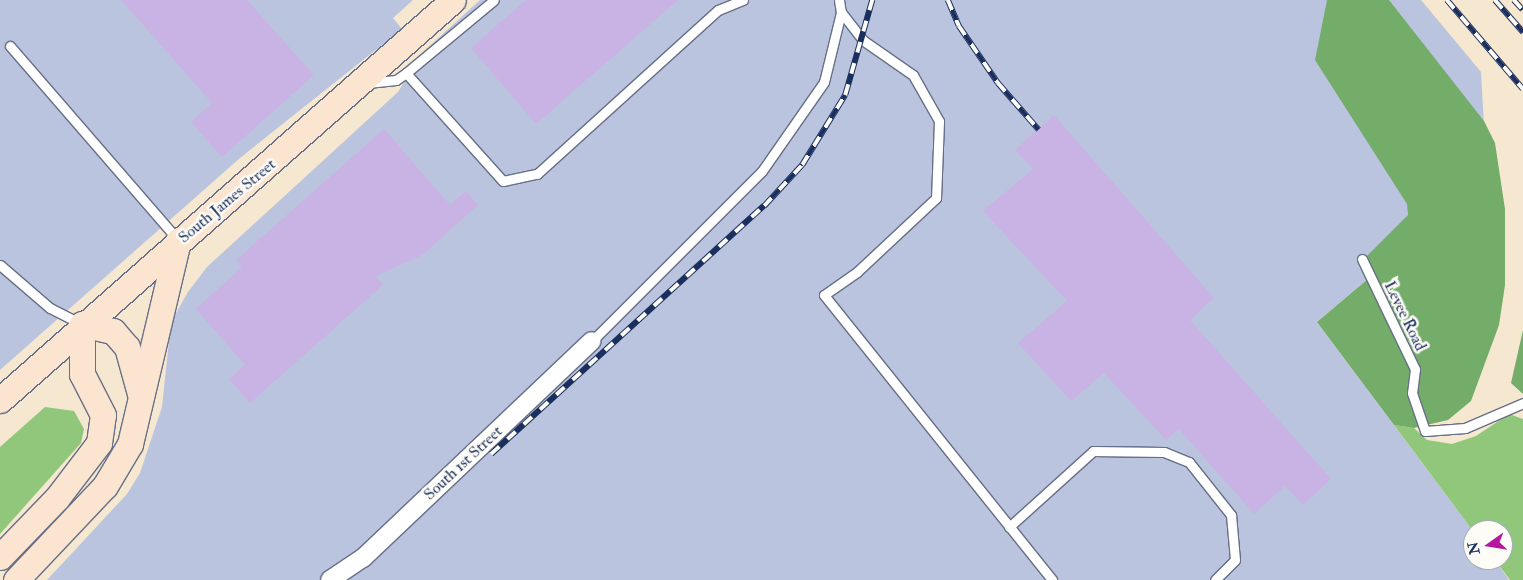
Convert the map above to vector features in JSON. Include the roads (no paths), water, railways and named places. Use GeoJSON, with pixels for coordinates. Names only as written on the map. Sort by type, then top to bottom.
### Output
{"type":"FeatureCollection","features":[{"type":"Feature","properties":{"kind":"main road","name":"South James Street"},"geometry":{"type":"LineString","coordinates":[[0,400],[82,324],[178,241],[291,148],[357,84],[454,0]]}},
{"type":"Feature","properties":{"kind":"main road"},"geometry":{"type":"LineString","coordinates":[[16,580],[106,486],[130,444],[142,401],[178,241]]}},
{"type":"Feature","properties":{"kind":"main road"},"geometry":{"type":"LineString","coordinates":[[0,557],[57,498],[99,443],[102,415],[82,374],[82,324],[113,332],[127,346],[142,401]]}},
{"type":"Feature","properties":{"kind":"street","name":"South 1st Street"},"geometry":{"type":"LineString","coordinates":[[330,580],[363,558],[592,342]]}},
{"type":"Feature","properties":{"kind":"lane"},"geometry":{"type":"LineString","coordinates":[[357,84],[396,80],[494,0]]}},
{"type":"Feature","properties":{"kind":"lane"},"geometry":{"type":"LineString","coordinates":[[406,73],[503,181],[537,174],[718,10],[743,0]]}},
{"type":"Feature","properties":{"kind":"lane"},"geometry":{"type":"LineString","coordinates":[[592,342],[762,171],[824,82],[841,12],[839,0]]}},
{"type":"Feature","properties":{"kind":"lane"},"geometry":{"type":"LineString","coordinates":[[841,12],[864,41],[913,75],[939,121],[936,198],[857,272],[824,295],[1052,580]]}},
{"type":"Feature","properties":{"kind":"lane"},"geometry":{"type":"LineString","coordinates":[[10,46],[178,241]]}},
{"type":"Feature","properties":{"kind":"lane","name":"Levee Road"},"geometry":{"type":"LineString","coordinates":[[1362,259],[1415,369],[1412,393],[1425,431],[1465,428],[1523,403]]}},
{"type":"Feature","properties":{"kind":"lane"},"geometry":{"type":"LineString","coordinates":[[0,266],[50,308],[82,324]]}},
{"type":"Feature","properties":{"kind":"lane"},"geometry":{"type":"LineString","coordinates":[[1009,527],[1093,451],[1164,452],[1189,462],[1231,515],[1235,560],[1215,580]]}},
{"type":"Feature","properties":{"kind":"railway"},"geometry":{"type":"LineString","coordinates":[[491,454],[764,206],[802,165],[845,95],[872,0]]}},
{"type":"Feature","properties":{"kind":"railway"},"geometry":{"type":"LineString","coordinates":[[948,0],[959,26],[998,83],[1039,130]]}},
{"type":"Feature","properties":{"kind":"railway"},"geometry":{"type":"LineString","coordinates":[[1447,0],[1523,89]]}},
{"type":"Feature","properties":{"kind":"railway"},"geometry":{"type":"LineString","coordinates":[[1495,0],[1523,32]]}},
{"type":"Feature","properties":{"kind":"railway"},"geometry":{"type":"LineString","coordinates":[[1514,0],[1523,10]]}}]}
